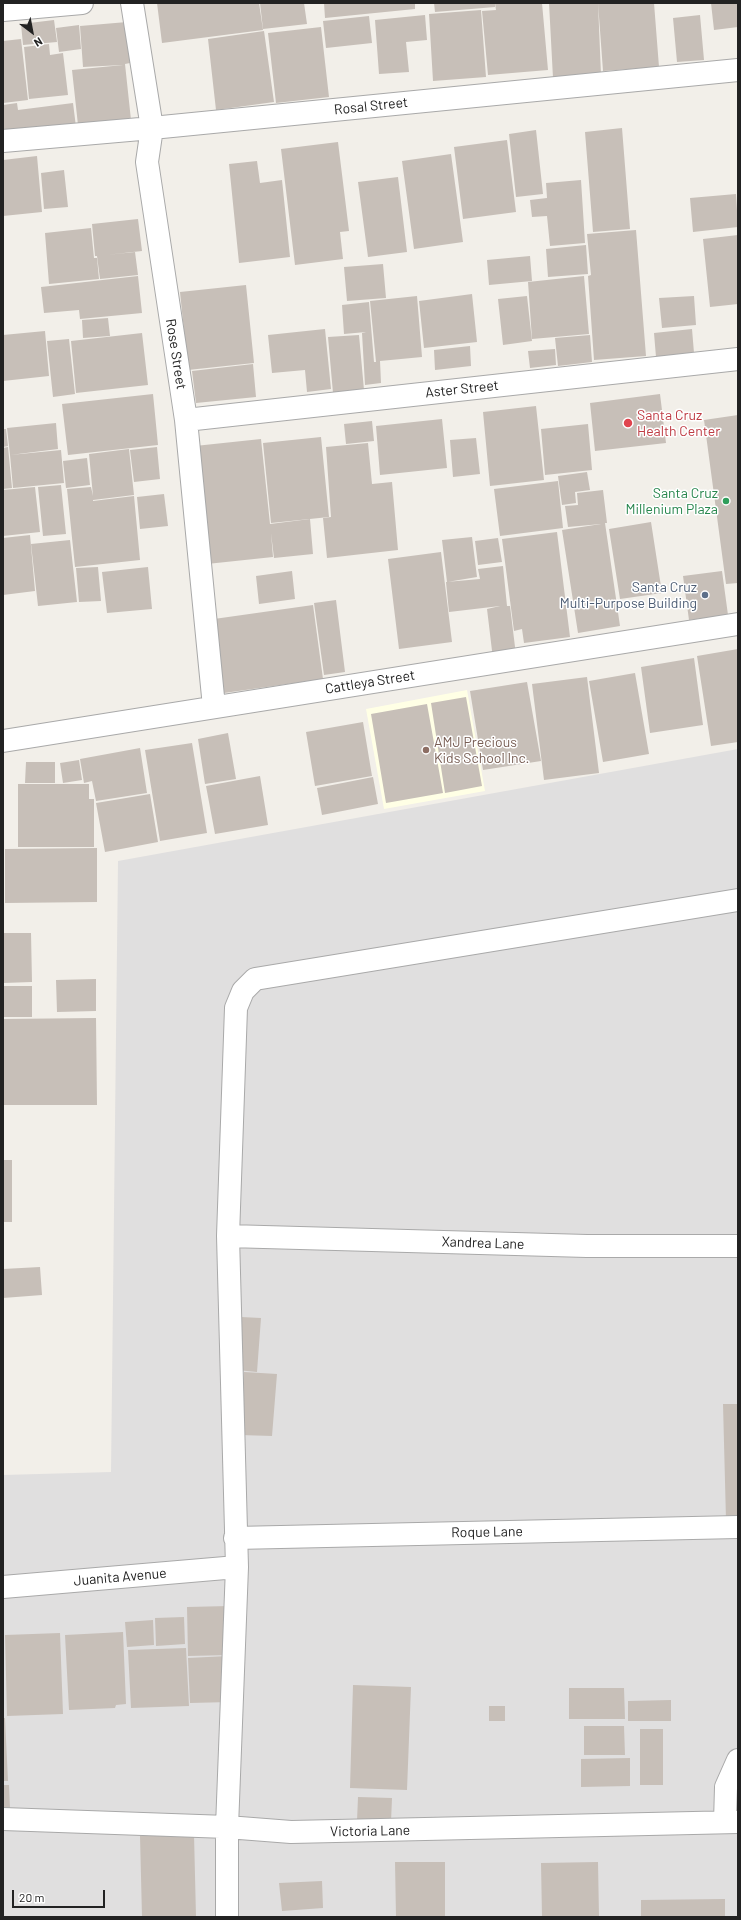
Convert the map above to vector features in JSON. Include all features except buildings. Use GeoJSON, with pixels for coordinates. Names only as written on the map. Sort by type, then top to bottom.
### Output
{"type":"FeatureCollection","features":[{"type":"Feature","properties":{"kind":"street"},"geometry":{"type":"LineString","coordinates":[[3,10],[82,3]]}},
{"type":"Feature","properties":{"kind":"street","name":"Rose Street"},"geometry":{"type":"LineString","coordinates":[[132,3],[152,128],[147,162],[186,420],[214,707]]}},
{"type":"Feature","properties":{"kind":"street","name":"Rosal Street"},"geometry":{"type":"LineString","coordinates":[[3,141],[152,128],[738,70]]}},
{"type":"Feature","properties":{"kind":"street","name":"Aster Street"},"geometry":{"type":"LineString","coordinates":[[186,420],[738,359]]}},
{"type":"Feature","properties":{"kind":"street","name":"Cattleya Street"},"geometry":{"type":"LineString","coordinates":[[3,741],[738,624]]}},
{"type":"Feature","properties":{"kind":"street"},"geometry":{"type":"LineString","coordinates":[[227,1917],[227,1827],[237,1567],[235,1538],[228,1236],[236,1008],[243,991],[255,979],[738,900]]}},
{"type":"Feature","properties":{"kind":"street","name":"Xandrea Lane"},"geometry":{"type":"LineString","coordinates":[[228,1236],[587,1246],[738,1246]]}},
{"type":"Feature","properties":{"kind":"street","name":"Roque Lane"},"geometry":{"type":"LineString","coordinates":[[235,1538],[738,1527]]}},
{"type":"Feature","properties":{"kind":"street","name":"Juanita Avenue"},"geometry":{"type":"LineString","coordinates":[[3,1587],[237,1567]]}},
{"type":"Feature","properties":{"kind":"street"},"geometry":{"type":"LineString","coordinates":[[732,1822],[726,1787],[738,1760]]}},
{"type":"Feature","properties":{"kind":"street","name":"Victoria Lane"},"geometry":{"type":"LineString","coordinates":[[3,1819],[227,1827],[290,1832],[732,1822]]}},
{"type":"Feature","properties":{"kind":"shaded area","name":"AMJ Precious Kids School Inc."},"geometry":{"type":"Polygon","coordinates":[[[467,690],[485,791],[384,809],[366,709],[467,690]]]}},
{"type":"Feature","properties":{"kind":"shaded area"},"geometry":{"type":"Polygon","coordinates":[[[738,749],[738,1917],[3,1917],[3,1475],[111,1472],[118,861],[738,749]]]}},
{"type":"Feature","properties":{"kind":"place","name":"Santa Cruz Health Center"},"geometry":{"type":"Point","coordinates":[628,423]}},
{"type":"Feature","properties":{"kind":"place","name":"Santa Cruz Millenium Plaza"},"geometry":{"type":"Point","coordinates":[726,501]}},
{"type":"Feature","properties":{"kind":"place","name":"Santa Cruz Multi-Purpose Building"},"geometry":{"type":"Point","coordinates":[705,595]}},
{"type":"Feature","properties":{"kind":"place","name":"AMJ Precious Kids School Inc."},"geometry":{"type":"Point","coordinates":[426,750]}}]}
